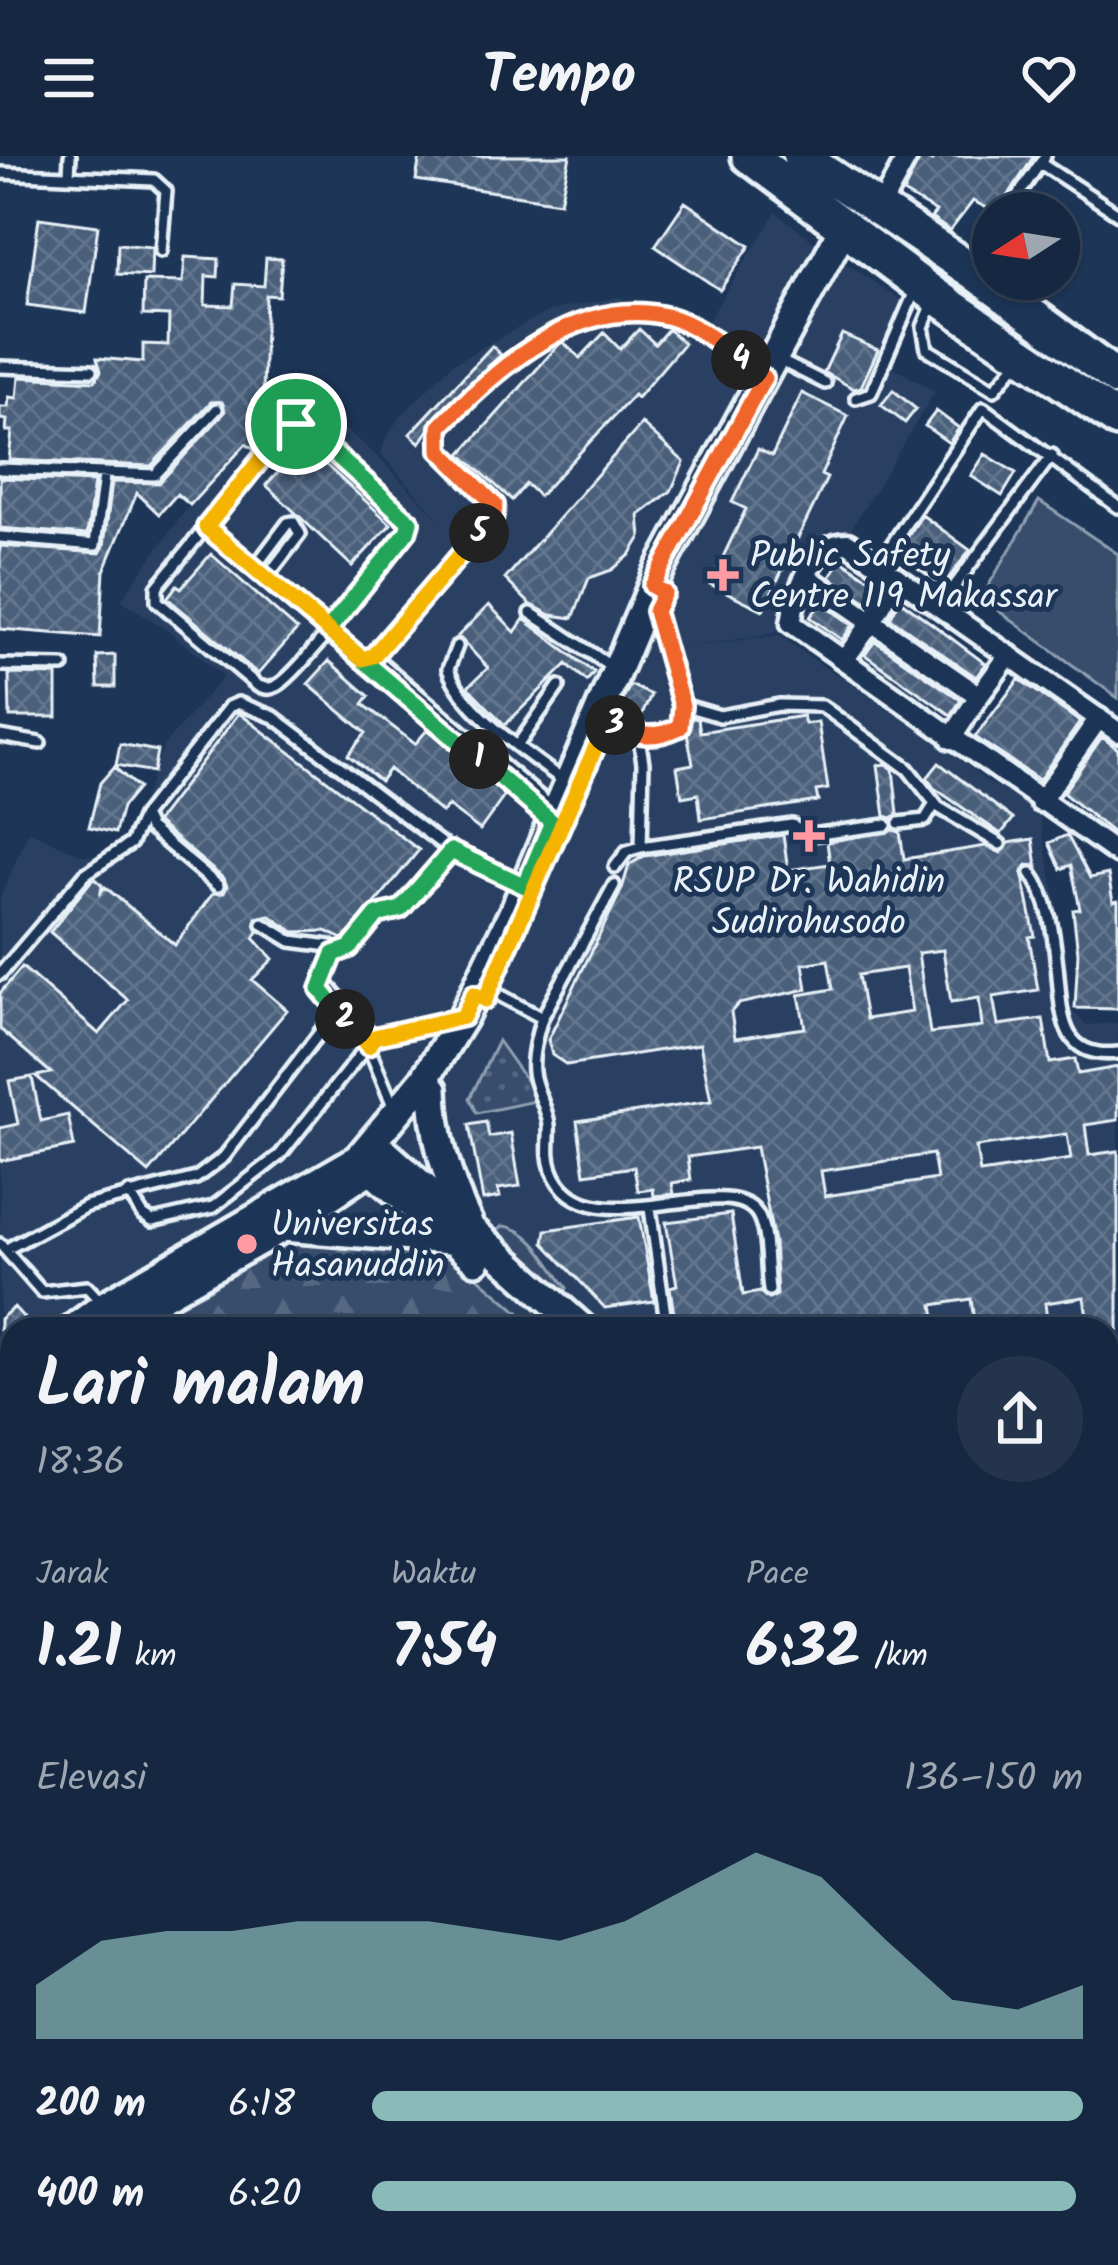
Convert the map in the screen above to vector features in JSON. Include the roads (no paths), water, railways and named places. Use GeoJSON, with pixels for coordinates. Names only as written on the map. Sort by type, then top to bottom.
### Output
{"type":"FeatureCollection","features":[{"type":"Feature","properties":{"kind":"highway"},"geometry":{"type":"LineString","coordinates":[[749,156],[935,296],[1118,420]]}},
{"type":"Feature","properties":{"kind":"highway"},"geometry":{"type":"LineString","coordinates":[[800,156],[972,272],[935,296]]}},
{"type":"Feature","properties":{"kind":"highway"},"geometry":{"type":"LineString","coordinates":[[1010,300],[1118,379]]}},
{"type":"Feature","properties":{"kind":"street"},"geometry":{"type":"LineString","coordinates":[[879,209],[908,156]]}},
{"type":"Feature","properties":{"kind":"street"},"geometry":{"type":"LineString","coordinates":[[104,1311],[283,1227],[371,1156],[433,1089],[478,1000],[572,786],[616,670],[848,231]]}},
{"type":"Feature","properties":{"kind":"street"},"geometry":{"type":"LineString","coordinates":[[1118,732],[848,543],[837,542],[817,559],[794,605],[791,623],[1118,854]]}},
{"type":"Feature","properties":{"kind":"street"},"geometry":{"type":"LineString","coordinates":[[807,577],[979,696]]}},
{"type":"Feature","properties":{"kind":"street"},"geometry":{"type":"LineString","coordinates":[[844,660],[897,577]]}},
{"type":"Feature","properties":{"kind":"street"},"geometry":{"type":"LineString","coordinates":[[572,786],[607,721],[657,596]]}},
{"type":"Feature","properties":{"kind":"street"},"geometry":{"type":"LineString","coordinates":[[951,740],[1009,655]]}},
{"type":"Feature","properties":{"kind":"street"},"geometry":{"type":"LineString","coordinates":[[1040,802],[1099,718]]}},
{"type":"Feature","properties":{"kind":"street"},"geometry":{"type":"LineString","coordinates":[[104,1311],[371,1156],[478,1000],[558,818]]}},
{"type":"Feature","properties":{"kind":"street"},"geometry":{"type":"LineString","coordinates":[[433,1089],[434,1120],[463,1237]]}},
{"type":"Feature","properties":{"kind":"street"},"geometry":{"type":"LineString","coordinates":[[371,1156],[545,1317]]}},
{"type":"Feature","properties":{"kind":"street"},"geometry":{"type":"LineString","coordinates":[[283,1227],[463,1237],[567,1317]]}},
{"type":"Feature","properties":{"kind":"lane"},"geometry":{"type":"LineString","coordinates":[[69,175],[70,156]]}},
{"type":"Feature","properties":{"kind":"lane"},"geometry":{"type":"LineString","coordinates":[[1020,192],[1042,160],[1116,211]]}},
{"type":"Feature","properties":{"kind":"lane"},"geometry":{"type":"LineString","coordinates":[[0,173],[149,177],[164,188],[161,251]]}},
{"type":"Feature","properties":{"kind":"lane"},"geometry":{"type":"LineString","coordinates":[[935,296],[923,327],[927,349],[994,390],[1023,355]]}},
{"type":"Feature","properties":{"kind":"lane"},"geometry":{"type":"LineString","coordinates":[[856,398],[871,393],[935,296]]}},
{"type":"Feature","properties":{"kind":"lane"},"geometry":{"type":"LineString","coordinates":[[368,657],[494,516],[495,505],[440,450],[437,440],[440,427],[451,415],[524,349],[603,315],[633,312],[671,318],[774,370],[825,383]]}},
{"type":"Feature","properties":{"kind":"lane"},"geometry":{"type":"LineString","coordinates":[[0,367],[92,370]]}},
{"type":"Feature","properties":{"kind":"lane"},"geometry":{"type":"LineString","coordinates":[[880,562],[983,407],[1118,506]]}},
{"type":"Feature","properties":{"kind":"lane"},"geometry":{"type":"LineString","coordinates":[[0,469],[155,475],[218,409]]}},
{"type":"Feature","properties":{"kind":"lane"},"geometry":{"type":"LineString","coordinates":[[302,424],[410,522],[407,532],[328,630],[280,685],[269,689],[258,686],[157,601],[157,587],[287,427],[302,424]]}},
{"type":"Feature","properties":{"kind":"lane"},"geometry":{"type":"LineString","coordinates":[[940,607],[1052,455]]}},
{"type":"Feature","properties":{"kind":"lane"},"geometry":{"type":"LineString","coordinates":[[0,536],[95,545],[104,476]]}},
{"type":"Feature","properties":{"kind":"lane"},"geometry":{"type":"LineString","coordinates":[[254,568],[288,523],[293,523],[300,534],[266,578]]}},
{"type":"Feature","properties":{"kind":"lane"},"geometry":{"type":"LineString","coordinates":[[206,527],[558,818]]}},
{"type":"Feature","properties":{"kind":"lane"},"geometry":{"type":"LineString","coordinates":[[607,721],[639,737],[680,727],[682,706],[657,596]]}},
{"type":"Feature","properties":{"kind":"lane"},"geometry":{"type":"LineString","coordinates":[[531,613],[616,670]]}},
{"type":"Feature","properties":{"kind":"lane"},"geometry":{"type":"LineString","coordinates":[[457,646],[449,676],[518,746],[572,786]]}},
{"type":"Feature","properties":{"kind":"lane"},"geometry":{"type":"LineString","coordinates":[[0,665],[63,666]]}},
{"type":"Feature","properties":{"kind":"lane"},"geometry":{"type":"LineString","coordinates":[[518,746],[559,686]]}},
{"type":"Feature","properties":{"kind":"lane"},"geometry":{"type":"LineString","coordinates":[[0,974],[85,874],[131,843],[143,816],[229,707],[238,703],[274,717],[451,851],[525,886]]}},
{"type":"Feature","properties":{"kind":"lane"},"geometry":{"type":"LineString","coordinates":[[682,706],[720,716],[779,705],[822,706],[908,769],[935,804],[1000,844]]}},
{"type":"Feature","properties":{"kind":"lane"},"geometry":{"type":"LineString","coordinates":[[0,736],[40,742]]}},
{"type":"Feature","properties":{"kind":"lane"},"geometry":{"type":"LineString","coordinates":[[639,737],[641,847]]}},
{"type":"Feature","properties":{"kind":"lane"},"geometry":{"type":"LineString","coordinates":[[899,824],[925,820],[935,804]]}},
{"type":"Feature","properties":{"kind":"lane"},"geometry":{"type":"LineString","coordinates":[[143,816],[149,828],[218,886]]}},
{"type":"Feature","properties":{"kind":"lane"},"geometry":{"type":"LineString","coordinates":[[615,867],[627,851],[641,847],[792,825],[812,835],[886,825]]}},
{"type":"Feature","properties":{"kind":"lane"},"geometry":{"type":"LineString","coordinates":[[334,954],[350,948],[377,915],[401,909],[451,851]]}},
{"type":"Feature","properties":{"kind":"lane"},"geometry":{"type":"LineString","coordinates":[[1031,873],[1052,930],[1066,1029],[1072,1040],[1094,1052],[1118,1053]]}},
{"type":"Feature","properties":{"kind":"lane"},"geometry":{"type":"LineString","coordinates":[[614,885],[542,1018],[532,1071],[550,1128],[546,1146],[558,1182],[568,1195],[589,1204],[650,1208],[723,1198],[749,1207],[759,1217],[770,1290]]}},
{"type":"Feature","properties":{"kind":"lane"},"geometry":{"type":"LineString","coordinates":[[263,924],[291,940],[330,946],[334,954],[320,989],[371,1041]]}},
{"type":"Feature","properties":{"kind":"lane"},"geometry":{"type":"LineString","coordinates":[[324,981],[371,1041],[398,1115]]}},
{"type":"Feature","properties":{"kind":"lane"},"geometry":{"type":"LineString","coordinates":[[129,1193],[152,1221],[217,1205],[298,1136],[371,1041],[478,1000],[542,1018]]}},
{"type":"Feature","properties":{"kind":"lane"},"geometry":{"type":"LineString","coordinates":[[104,1311],[87,1287],[42,1292],[3,1247],[74,1212],[129,1193],[190,1181],[224,1157],[337,1010]]}},
{"type":"Feature","properties":{"kind":"lane"},"geometry":{"type":"LineString","coordinates":[[650,1208],[665,1317]]}},
{"type":"Feature","properties":{"kind":"place","name":"Public Safety Centre 119 Makassar"},"geometry":{"type":"Point","coordinates":[723,575]}},
{"type":"Feature","properties":{"kind":"place","name":"RSUP Dr. Wahidin Sudirohusodo"},"geometry":{"type":"Point","coordinates":[809,836]}},
{"type":"Feature","properties":{"kind":"place","name":"Universitas Hasanuddin"},"geometry":{"type":"Point","coordinates":[247,1244]}}]}
